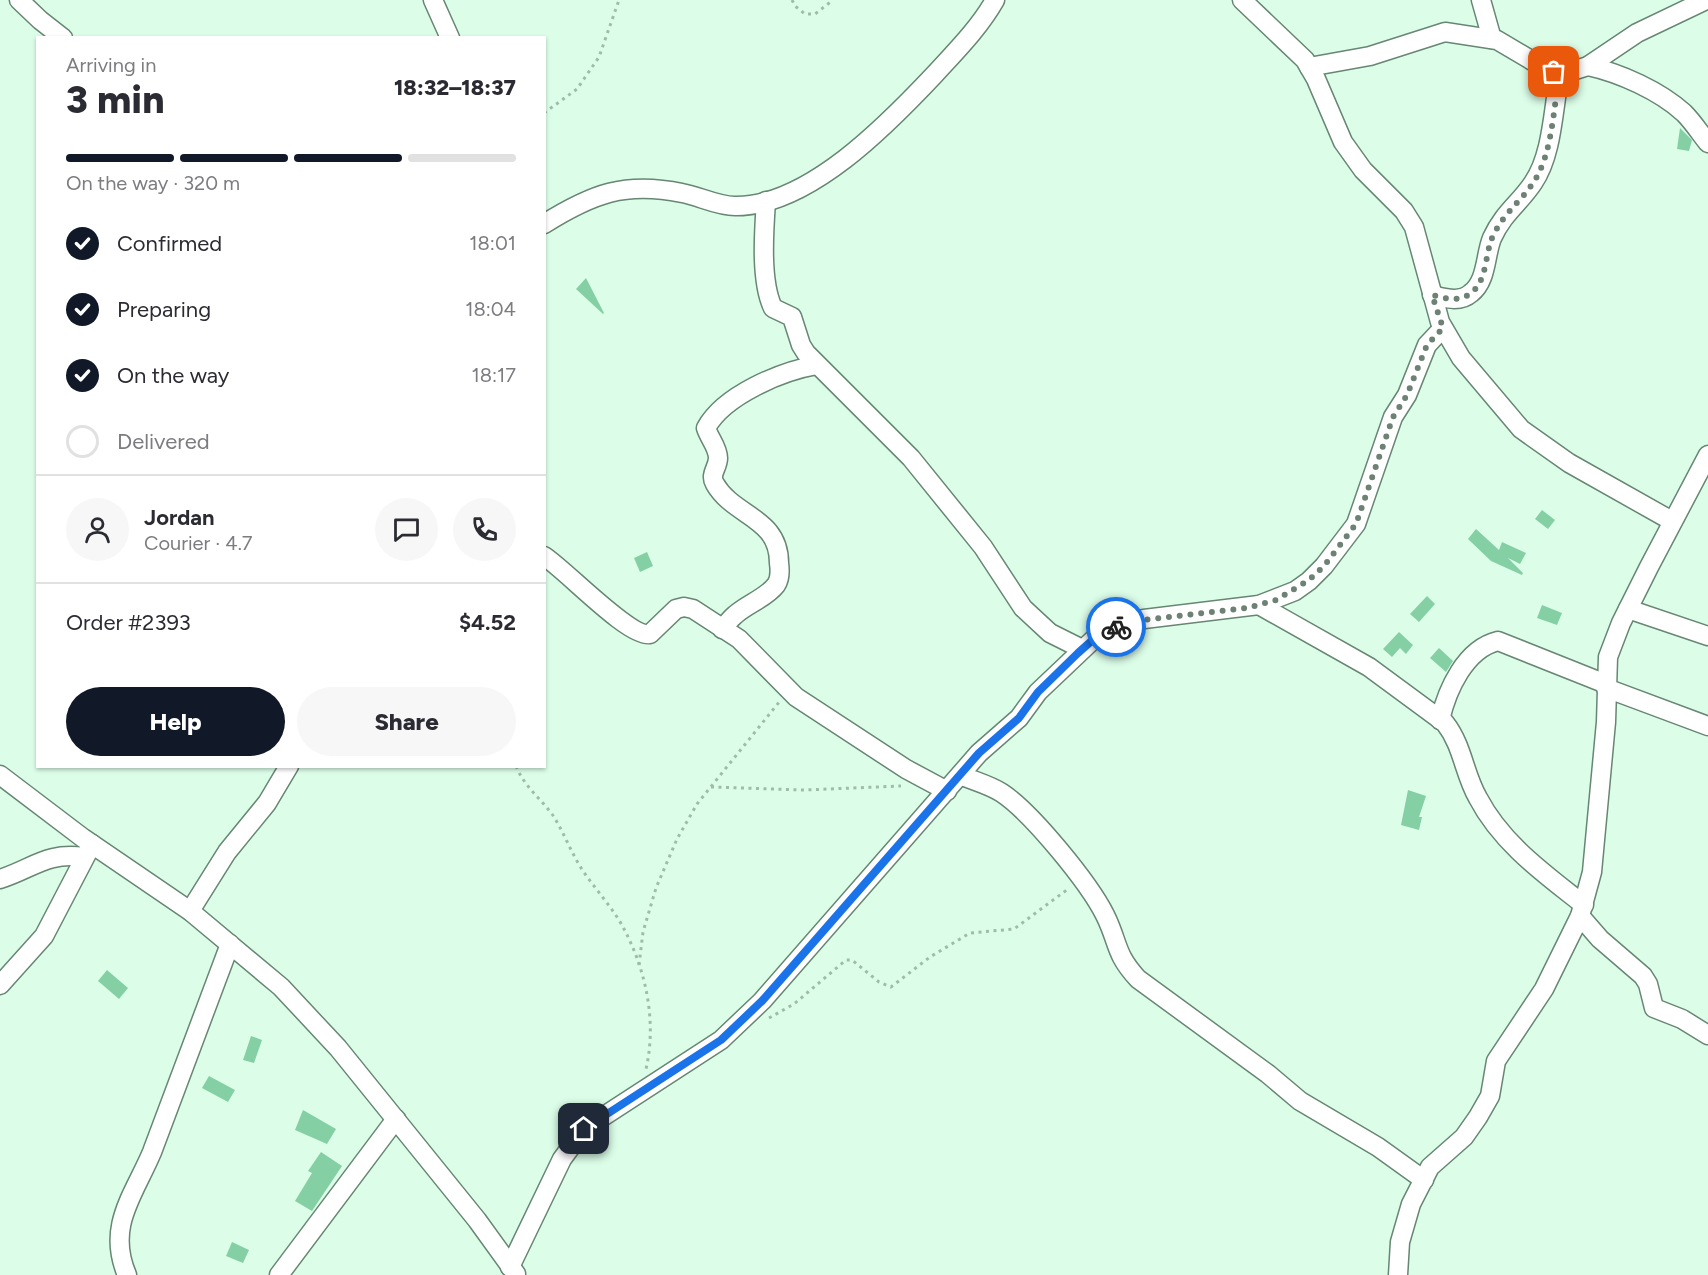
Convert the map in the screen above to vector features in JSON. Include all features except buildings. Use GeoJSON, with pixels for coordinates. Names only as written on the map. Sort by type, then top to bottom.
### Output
{"type":"FeatureCollection","features":[{"type":"Feature","properties":{"kind":"street"},"geometry":{"type":"LineString","coordinates":[[19,0],[40,21],[60,36]]}},
{"type":"Feature","properties":{"kind":"street"},"geometry":{"type":"LineString","coordinates":[[433,0],[449,36]]}},
{"type":"Feature","properties":{"kind":"street"},"geometry":{"type":"LineString","coordinates":[[546,223],[585,199],[605,192],[657,189],[732,206],[766,201],[785,195],[832,169],[893,119],[982,23],[995,0]]}},
{"type":"Feature","properties":{"kind":"street"},"geometry":{"type":"LineString","coordinates":[[1242,0],[1288,42],[1310,68],[1343,142],[1363,170],[1404,211],[1414,227],[1443,328],[1461,358],[1521,429],[1569,463],[1672,521]]}},
{"type":"Feature","properties":{"kind":"street"},"geometry":{"type":"LineString","coordinates":[[1480,0],[1492,39]]}},
{"type":"Feature","properties":{"kind":"street"},"geometry":{"type":"LineString","coordinates":[[1310,68],[1370,56],[1445,32],[1492,39],[1540,66],[1560,73],[1588,66],[1637,33],[1706,0]]}},
{"type":"Feature","properties":{"kind":"street"},"geometry":{"type":"LineString","coordinates":[[1588,66],[1618,73],[1677,108],[1684,113],[1708,143]]}},
{"type":"Feature","properties":{"kind":"street"},"geometry":{"type":"LineString","coordinates":[[1432,295],[1454,299],[1470,295],[1476,289],[1491,241],[1501,220],[1532,185],[1544,164],[1560,73]]}},
{"type":"Feature","properties":{"kind":"street"},"geometry":{"type":"LineString","coordinates":[[766,201],[763,248],[769,300],[773,308],[792,317],[801,345],[817,364],[911,458],[983,547],[1023,608],[1050,633],[1082,649]]}},
{"type":"Feature","properties":{"kind":"street"},"geometry":{"type":"LineString","coordinates":[[0,775],[88,851],[190,910],[281,987],[338,1048],[396,1119],[513,1271],[562,1159],[584,1129],[721,1040],[762,1001],[979,753],[1019,718],[1038,692],[1082,649],[1096,637],[1118,626],[1144,620],[1259,605],[1295,591],[1309,580],[1356,524],[1393,417],[1407,395],[1427,345],[1443,328]]}},
{"type":"Feature","properties":{"kind":"street"},"geometry":{"type":"LineString","coordinates":[[723,629],[735,615],[775,586],[779,579],[779,548],[775,538],[766,528],[722,494],[714,482],[712,477],[718,460],[717,453],[705,428],[718,414],[756,385],[797,368],[817,364]]}},
{"type":"Feature","properties":{"kind":"street"},"geometry":{"type":"LineString","coordinates":[[1398,1275],[1400,1242],[1411,1204],[1430,1167],[1464,1137],[1478,1117],[1490,1096],[1496,1061],[1544,989],[1582,911],[1592,872],[1598,814],[1606,723],[1608,657],[1628,609],[1708,455]]}},
{"type":"Feature","properties":{"kind":"street"},"geometry":{"type":"LineString","coordinates":[[546,557],[561,566],[581,588],[637,633],[650,634],[668,615],[684,607],[693,609],[739,639],[789,690],[833,724],[906,769],[947,791]]}},
{"type":"Feature","properties":{"kind":"street"},"geometry":{"type":"LineString","coordinates":[[1259,605],[1369,667],[1440,720],[1455,735],[1469,781],[1490,820],[1582,911],[1600,939],[1643,976],[1648,984],[1654,1008],[1682,1019],[1708,1035]]}},
{"type":"Feature","properties":{"kind":"street"},"geometry":{"type":"LineString","coordinates":[[1628,609],[1708,636]]}},
{"type":"Feature","properties":{"kind":"street"},"geometry":{"type":"LineString","coordinates":[[1440,720],[1445,699],[1467,662],[1481,648],[1498,641],[1708,726]]}},
{"type":"Feature","properties":{"kind":"street"},"geometry":{"type":"LineString","coordinates":[[190,910],[227,852],[267,802],[288,768]]}},
{"type":"Feature","properties":{"kind":"street"},"geometry":{"type":"LineString","coordinates":[[960,775],[1000,792],[1024,810],[1081,880],[1106,916],[1122,962],[1138,979],[1268,1074],[1300,1101],[1424,1180]]}},
{"type":"Feature","properties":{"kind":"street"},"geometry":{"type":"LineString","coordinates":[[0,879],[41,861],[88,851]]}},
{"type":"Feature","properties":{"kind":"street"},"geometry":{"type":"LineString","coordinates":[[0,985],[44,936],[88,851]]}},
{"type":"Feature","properties":{"kind":"street"},"geometry":{"type":"LineString","coordinates":[[127,1275],[119,1257],[120,1227],[126,1203],[141,1179],[152,1152],[231,945]]}},
{"type":"Feature","properties":{"kind":"street"},"geometry":{"type":"LineString","coordinates":[[279,1275],[396,1119]]}},
{"type":"Feature","properties":{"kind":"path"},"geometry":{"type":"LineString","coordinates":[[546,112],[577,89],[599,57],[619,0]]}},
{"type":"Feature","properties":{"kind":"path"},"geometry":{"type":"LineString","coordinates":[[792,0],[805,15],[815,14],[833,0]]}},
{"type":"Feature","properties":{"kind":"path"},"geometry":{"type":"LineString","coordinates":[[639,969],[643,932],[656,888],[677,839],[697,804],[789,690]]}},
{"type":"Feature","properties":{"kind":"path"},"geometry":{"type":"LineString","coordinates":[[517,768],[525,782],[551,813],[582,869],[622,926],[639,969],[649,1000],[651,1023],[651,1049],[641,1091]]}},
{"type":"Feature","properties":{"kind":"path"},"geometry":{"type":"LineString","coordinates":[[711,787],[804,790],[907,785]]}},
{"type":"Feature","properties":{"kind":"path"},"geometry":{"type":"LineString","coordinates":[[762,1021],[794,1005],[846,960],[852,960],[879,982],[891,987],[930,957],[970,933],[1014,929],[1081,880]]}},
{"type":"Feature","properties":{"kind":"way so far"},"geometry":{"type":"LineString","coordinates":[[1116,627],[1178,615],[1247,608],[1276,600],[1295,591],[1309,580],[1324,566],[1348,536],[1356,524],[1383,452],[1393,417],[1407,395],[1427,345],[1443,328],[1432,295],[1443,298],[1463,298],[1476,289],[1491,241],[1501,220],[1532,185],[1544,164],[1560,73],[1554,72]]}},
{"type":"Feature","properties":{"kind":"route"},"geometry":{"type":"LineString","coordinates":[[584,1129],[617,1105],[692,1061],[721,1040],[762,1001],[979,753],[1019,718],[1038,692],[1056,673],[1096,637],[1116,627]]}}]}
